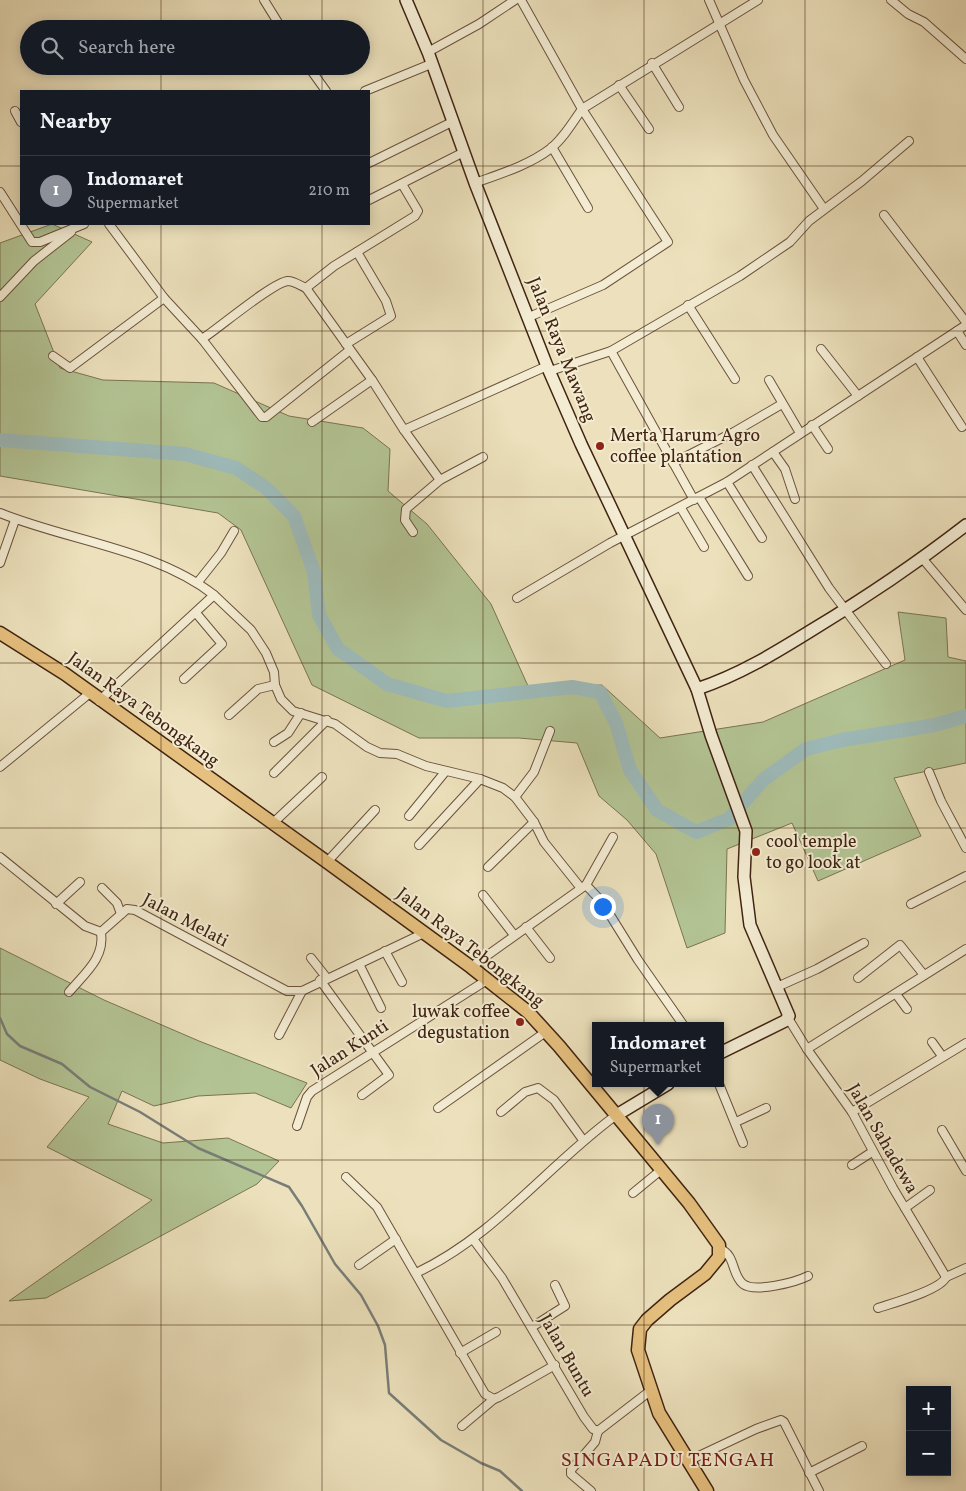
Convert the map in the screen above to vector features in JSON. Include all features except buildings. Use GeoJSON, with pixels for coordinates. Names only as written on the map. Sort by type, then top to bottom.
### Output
{"type":"FeatureCollection","features":[{"type":"Feature","properties":{"kind":"main road","name":"Jalan Raya Mawang"},"geometry":{"type":"LineString","coordinates":[[406,0],[428,52],[475,184],[548,369],[581,444],[697,689],[743,820],[746,841],[744,877],[747,915],[756,940],[789,1013],[788,1018]]}},
{"type":"Feature","properties":{"kind":"main road"},"geometry":{"type":"LineString","coordinates":[[697,689],[726,679],[768,657],[845,610],[922,558],[966,525]]}},
{"type":"Feature","properties":{"kind":"main road","name":"Jalan Raya Tebongkang"},"geometry":{"type":"LineString","coordinates":[[0,633],[35,654],[471,967],[528,1012],[547,1031],[592,1086]]}},
{"type":"Feature","properties":{"kind":"main road"},"geometry":{"type":"LineString","coordinates":[[724,1051],[788,1018]]}},
{"type":"Feature","properties":{"kind":"main road","name":"Jalan Raya Tebongkang"},"geometry":{"type":"LineString","coordinates":[[592,1087],[690,1203],[720,1249]]}},
{"type":"Feature","properties":{"kind":"main road"},"geometry":{"type":"LineString","coordinates":[[616,1116],[663,1087]]}},
{"type":"Feature","properties":{"kind":"main road"},"geometry":{"type":"LineString","coordinates":[[707,1491],[659,1413],[650,1391],[638,1350],[640,1329],[652,1314],[712,1267],[719,1257],[720,1249]]}},
{"type":"Feature","properties":{"kind":"street"},"geometry":{"type":"LineString","coordinates":[[264,0],[276,20]]}},
{"type":"Feature","properties":{"kind":"street"},"geometry":{"type":"LineString","coordinates":[[428,52],[479,24],[514,0]]}},
{"type":"Feature","properties":{"kind":"street"},"geometry":{"type":"LineString","coordinates":[[521,0],[582,109],[668,242],[603,285],[529,317]]}},
{"type":"Feature","properties":{"kind":"street"},"geometry":{"type":"LineString","coordinates":[[709,0],[744,80],[774,135],[824,209]]}},
{"type":"Feature","properties":{"kind":"street"},"geometry":{"type":"LineString","coordinates":[[475,184],[509,170],[552,147],[582,109],[652,63],[758,0]]}},
{"type":"Feature","properties":{"kind":"street"},"geometry":{"type":"LineString","coordinates":[[891,0],[908,14],[924,22],[966,59]]}},
{"type":"Feature","properties":{"kind":"street"},"geometry":{"type":"LineString","coordinates":[[958,51],[966,46]]}},
{"type":"Feature","properties":{"kind":"street"},"geometry":{"type":"LineString","coordinates":[[652,63],[679,108]]}},
{"type":"Feature","properties":{"kind":"street"},"geometry":{"type":"LineString","coordinates":[[367,90],[431,64]]}},
{"type":"Feature","properties":{"kind":"street"},"geometry":{"type":"LineString","coordinates":[[314,75],[325,90]]}},
{"type":"Feature","properties":{"kind":"street"},"geometry":{"type":"LineString","coordinates":[[619,85],[649,129]]}},
{"type":"Feature","properties":{"kind":"street"},"geometry":{"type":"LineString","coordinates":[[15,111],[20,120]]}},
{"type":"Feature","properties":{"kind":"street"},"geometry":{"type":"LineString","coordinates":[[370,163],[454,121]]}},
{"type":"Feature","properties":{"kind":"street"},"geometry":{"type":"LineString","coordinates":[[404,430],[548,369],[610,350],[740,276],[785,245],[824,209],[862,181],[909,141]]}},
{"type":"Feature","properties":{"kind":"street"},"geometry":{"type":"LineString","coordinates":[[552,147],[588,208]]}},
{"type":"Feature","properties":{"kind":"street"},"geometry":{"type":"LineString","coordinates":[[370,200],[464,152]]}},
{"type":"Feature","properties":{"kind":"street"},"geometry":{"type":"LineString","coordinates":[[306,288],[334,266],[417,214],[418,211],[402,184]]}},
{"type":"Feature","properties":{"kind":"street"},"geometry":{"type":"LineString","coordinates":[[0,192],[20,223]]}},
{"type":"Feature","properties":{"kind":"street"},"geometry":{"type":"LineString","coordinates":[[517,598],[625,535],[681,508],[727,482],[918,357],[966,323],[884,214]]}},
{"type":"Feature","properties":{"kind":"street"},"geometry":{"type":"LineString","coordinates":[[21,225],[32,242],[40,242],[74,227]]}},
{"type":"Feature","properties":{"kind":"street"},"geometry":{"type":"LineString","coordinates":[[110,225],[164,298],[202,339],[264,417],[348,347],[391,316],[386,301],[357,252]]}},
{"type":"Feature","properties":{"kind":"street"},"geometry":{"type":"LineString","coordinates":[[0,297],[34,260],[74,227]]}},
{"type":"Feature","properties":{"kind":"street"},"geometry":{"type":"LineString","coordinates":[[202,339],[282,284],[289,281],[306,288],[440,480]]}},
{"type":"Feature","properties":{"kind":"street"},"geometry":{"type":"LineString","coordinates":[[53,356],[70,368],[164,298]]}},
{"type":"Feature","properties":{"kind":"street"},"geometry":{"type":"LineString","coordinates":[[688,305],[735,379]]}},
{"type":"Feature","properties":{"kind":"street"},"geometry":{"type":"LineString","coordinates":[[957,331],[966,345]]}},
{"type":"Feature","properties":{"kind":"street"},"geometry":{"type":"LineString","coordinates":[[820,349],[858,396]]}},
{"type":"Feature","properties":{"kind":"street"},"geometry":{"type":"LineString","coordinates":[[610,350],[673,463],[748,576]]}},
{"type":"Feature","properties":{"kind":"street"},"geometry":{"type":"LineString","coordinates":[[918,357],[962,426]]}},
{"type":"Feature","properties":{"kind":"street"},"geometry":{"type":"LineString","coordinates":[[312,422],[372,380]]}},
{"type":"Feature","properties":{"kind":"street"},"geometry":{"type":"LineString","coordinates":[[769,380],[800,433]]}},
{"type":"Feature","properties":{"kind":"street"},"geometry":{"type":"LineString","coordinates":[[673,463],[734,432],[782,404]]}},
{"type":"Feature","properties":{"kind":"street"},"geometry":{"type":"LineString","coordinates":[[812,425],[828,449]]}},
{"type":"Feature","properties":{"kind":"street"},"geometry":{"type":"LineString","coordinates":[[774,452],[785,469],[795,499]]}},
{"type":"Feature","properties":{"kind":"street"},"geometry":{"type":"LineString","coordinates":[[413,532],[405,520],[406,509],[440,480],[483,457]]}},
{"type":"Feature","properties":{"kind":"street"},"geometry":{"type":"LineString","coordinates":[[752,465],[845,610],[886,664]]}},
{"type":"Feature","properties":{"kind":"street"},"geometry":{"type":"LineString","coordinates":[[727,482],[762,538]]}},
{"type":"Feature","properties":{"kind":"street"},"geometry":{"type":"LineString","coordinates":[[681,508],[704,547]]}},
{"type":"Feature","properties":{"kind":"street"},"geometry":{"type":"LineString","coordinates":[[0,513],[47,531],[127,552],[198,582],[251,630],[266,653],[274,672],[275,685],[285,704],[293,711],[326,720],[380,753],[397,754],[445,772],[490,782],[516,797],[534,822],[544,842],[583,886],[602,902],[638,960],[681,1022]]}},
{"type":"Feature","properties":{"kind":"street"},"geometry":{"type":"LineString","coordinates":[[0,563],[15,520]]}},
{"type":"Feature","properties":{"kind":"street"},"geometry":{"type":"LineString","coordinates":[[198,582],[221,553],[234,531]]}},
{"type":"Feature","properties":{"kind":"street"},"geometry":{"type":"LineString","coordinates":[[922,558],[966,610]]}},
{"type":"Feature","properties":{"kind":"street"},"geometry":{"type":"LineString","coordinates":[[0,767],[94,697],[196,613],[214,595]]}},
{"type":"Feature","properties":{"kind":"street"},"geometry":{"type":"LineString","coordinates":[[184,679],[222,644],[196,613]]}},
{"type":"Feature","properties":{"kind":"street"},"geometry":{"type":"LineString","coordinates":[[229,715],[258,689],[275,685]]}},
{"type":"Feature","properties":{"kind":"street"},"geometry":{"type":"LineString","coordinates":[[274,742],[288,732],[301,713]]}},
{"type":"Feature","properties":{"kind":"street"},"geometry":{"type":"LineString","coordinates":[[274,772],[326,720]]}},
{"type":"Feature","properties":{"kind":"street"},"geometry":{"type":"LineString","coordinates":[[516,797],[534,772],[550,731]]}},
{"type":"Feature","properties":{"kind":"street"},"geometry":{"type":"LineString","coordinates":[[409,816],[445,772]]}},
{"type":"Feature","properties":{"kind":"street"},"geometry":{"type":"LineString","coordinates":[[929,772],[941,801],[966,848]]}},
{"type":"Feature","properties":{"kind":"street"},"geometry":{"type":"LineString","coordinates":[[272,824],[322,777]]}},
{"type":"Feature","properties":{"kind":"street"},"geometry":{"type":"LineString","coordinates":[[419,845],[480,779]]}},
{"type":"Feature","properties":{"kind":"street"},"geometry":{"type":"LineString","coordinates":[[327,862],[374,810]]}},
{"type":"Feature","properties":{"kind":"street"},"geometry":{"type":"LineString","coordinates":[[488,867],[534,822]]}},
{"type":"Feature","properties":{"kind":"street"},"geometry":{"type":"LineString","coordinates":[[471,967],[583,886],[613,837]]}},
{"type":"Feature","properties":{"kind":"street"},"geometry":{"type":"LineString","coordinates":[[0,857],[85,926],[101,932],[102,939],[99,958],[69,992]]}},
{"type":"Feature","properties":{"kind":"street"},"geometry":{"type":"LineString","coordinates":[[911,904],[966,876]]}},
{"type":"Feature","properties":{"kind":"street"},"geometry":{"type":"LineString","coordinates":[[56,904],[80,882]]}},
{"type":"Feature","properties":{"kind":"street"},"geometry":{"type":"LineString","coordinates":[[102,888],[117,903],[121,914]]}},
{"type":"Feature","properties":{"kind":"street"},"geometry":{"type":"LineString","coordinates":[[483,895],[514,935]]}},
{"type":"Feature","properties":{"kind":"street","name":"Jalan Melati"},"geometry":{"type":"LineString","coordinates":[[101,932],[127,909],[135,910],[224,959],[292,992],[302,991]]}},
{"type":"Feature","properties":{"kind":"street"},"geometry":{"type":"LineString","coordinates":[[526,927],[550,958]]}},
{"type":"Feature","properties":{"kind":"street"},"geometry":{"type":"LineString","coordinates":[[279,1035],[302,991],[323,979],[424,933]]}},
{"type":"Feature","properties":{"kind":"street"},"geometry":{"type":"LineString","coordinates":[[777,987],[817,969],[864,943]]}},
{"type":"Feature","properties":{"kind":"street"},"geometry":{"type":"LineString","coordinates":[[858,978],[900,946],[924,975]]}},
{"type":"Feature","properties":{"kind":"street"},"geometry":{"type":"LineString","coordinates":[[807,1049],[966,949]]}},
{"type":"Feature","properties":{"kind":"street"},"geometry":{"type":"LineString","coordinates":[[384,951],[402,982]]}},
{"type":"Feature","properties":{"kind":"street"},"geometry":{"type":"LineString","coordinates":[[311,958],[323,979],[389,1076],[362,1095]]}},
{"type":"Feature","properties":{"kind":"street"},"geometry":{"type":"LineString","coordinates":[[359,964],[382,1008]]}},
{"type":"Feature","properties":{"kind":"street","name":"Jalan Kunti"},"geometry":{"type":"LineString","coordinates":[[296,1126],[307,1097],[312,1090],[487,980]]}},
{"type":"Feature","properties":{"kind":"street"},"geometry":{"type":"LineString","coordinates":[[896,994],[907,1009]]}},
{"type":"Feature","properties":{"kind":"street","name":"Jalan Sahadewa"},"geometry":{"type":"LineString","coordinates":[[788,1018],[807,1049],[852,1112],[872,1152],[946,1276]]}},
{"type":"Feature","properties":{"kind":"street"},"geometry":{"type":"LineString","coordinates":[[438,1108],[547,1031]]}},
{"type":"Feature","properties":{"kind":"street"},"geometry":{"type":"LineString","coordinates":[[932,1042],[942,1056]]}},
{"type":"Feature","properties":{"kind":"street"},"geometry":{"type":"LineString","coordinates":[[852,1112],[942,1056],[965,1045]]}},
{"type":"Feature","properties":{"kind":"street"},"geometry":{"type":"LineString","coordinates":[[720,1087],[744,1143]]}},
{"type":"Feature","properties":{"kind":"street"},"geometry":{"type":"LineString","coordinates":[[501,1112],[525,1092],[538,1088],[554,1100],[583,1140]]}},
{"type":"Feature","properties":{"kind":"street"},"geometry":{"type":"LineString","coordinates":[[736,1122],[766,1108]]}},
{"type":"Feature","properties":{"kind":"street"},"geometry":{"type":"LineString","coordinates":[[416,1272],[442,1260],[473,1239],[531,1191],[583,1140],[616,1116]]}},
{"type":"Feature","properties":{"kind":"street"},"geometry":{"type":"LineString","coordinates":[[942,1130],[966,1171]]}},
{"type":"Feature","properties":{"kind":"street"},"geometry":{"type":"LineString","coordinates":[[852,1165],[872,1152]]}},
{"type":"Feature","properties":{"kind":"street"},"geometry":{"type":"LineString","coordinates":[[633,1193],[661,1170]]}},
{"type":"Feature","properties":{"kind":"street"},"geometry":{"type":"LineString","coordinates":[[346,1177],[377,1207],[482,1390],[494,1399]]}},
{"type":"Feature","properties":{"kind":"street"},"geometry":{"type":"LineString","coordinates":[[905,1208],[930,1190]]}},
{"type":"Feature","properties":{"kind":"street"},"geometry":{"type":"LineString","coordinates":[[359,1265],[396,1239]]}},
{"type":"Feature","properties":{"kind":"street","name":"Jalan Buntu"},"geometry":{"type":"LineString","coordinates":[[473,1239],[502,1278],[584,1417],[593,1429],[598,1431]]}},
{"type":"Feature","properties":{"kind":"street"},"geometry":{"type":"LineString","coordinates":[[720,1249],[728,1254],[738,1276],[743,1283],[749,1286],[786,1284],[808,1276]]}},
{"type":"Feature","properties":{"kind":"street"},"geometry":{"type":"LineString","coordinates":[[878,1308],[937,1286],[944,1282],[946,1276],[966,1268]]}},
{"type":"Feature","properties":{"kind":"street"},"geometry":{"type":"LineString","coordinates":[[532,1327],[564,1307],[555,1285]]}},
{"type":"Feature","properties":{"kind":"street"},"geometry":{"type":"LineString","coordinates":[[460,1352],[496,1332]]}},
{"type":"Feature","properties":{"kind":"street"},"geometry":{"type":"LineString","coordinates":[[462,1426],[494,1399],[555,1365]]}},
{"type":"Feature","properties":{"kind":"street"},"geometry":{"type":"LineString","coordinates":[[591,1491],[572,1474],[571,1470],[595,1442],[598,1431],[650,1391]]}},
{"type":"Feature","properties":{"kind":"street"},"geometry":{"type":"LineString","coordinates":[[688,1462],[756,1428],[781,1420],[784,1422],[819,1491]]}},
{"type":"Feature","properties":{"kind":"street"},"geometry":{"type":"LineString","coordinates":[[809,1473],[862,1446]]}},
{"type":"Feature","properties":{"kind":"green space"},"geometry":{"type":"Polygon","coordinates":[[[49,225],[54,225],[92,242],[35,304],[60,368],[103,380],[214,383],[289,416],[363,428],[390,449],[388,491],[427,524],[491,604],[528,686],[602,685],[660,738],[763,722],[905,660],[898,612],[946,618],[948,657],[966,661],[966,763],[894,778],[921,836],[818,881],[792,823],[727,849],[725,933],[687,948],[656,854],[627,820],[599,796],[577,743],[519,738],[419,738],[312,685],[241,530],[218,513],[0,476],[0,243],[49,225]]]}},
{"type":"Feature","properties":{"kind":"green space"},"geometry":{"type":"Polygon","coordinates":[[[0,948],[104,1000],[199,1041],[307,1083],[291,1108],[255,1093],[198,1096],[154,1106],[122,1091],[108,1124],[163,1143],[228,1138],[279,1161],[257,1184],[46,1298],[9,1301],[152,1200],[47,1147],[89,1097],[40,1079],[0,1060],[0,948]]]}},
{"type":"Feature","properties":{"kind":"waterway"},"geometry":{"type":"LineString","coordinates":[[0,440],[185,454],[236,468],[266,488],[294,516],[314,572],[319,615],[338,649],[387,684],[447,701],[572,687],[600,692],[616,723],[630,770],[657,810],[696,832],[729,819],[763,780],[806,749],[842,740],[935,725],[966,716]]}},
{"type":"Feature","properties":{"kind":"waterway"},"geometry":{"type":"LineString","coordinates":[[0,1018],[7,1034],[20,1046],[62,1064],[90,1087],[140,1112],[198,1148],[289,1187],[335,1264],[361,1295],[378,1326],[385,1345],[389,1393],[441,1440],[481,1463],[500,1471],[522,1491]]}},
{"type":"Feature","properties":{"kind":"place","name":"Merta Harum Agro coffee plantation"},"geometry":{"type":"Point","coordinates":[600,446]}},
{"type":"Feature","properties":{"kind":"place","name":"cool temple to go look at"},"geometry":{"type":"Point","coordinates":[756,852]}},
{"type":"Feature","properties":{"kind":"place","name":"luwak coffee degustation"},"geometry":{"type":"Point","coordinates":[520,1022]}},
{"type":"Feature","properties":{"kind":"place","name":"Indomaret"},"geometry":{"type":"Point","coordinates":[658,1145]}},
{"type":"Feature","properties":{"kind":"district","name":"SINGAPADU TENGAH"},"geometry":{"type":"Point","coordinates":[668,1461]}}]}
